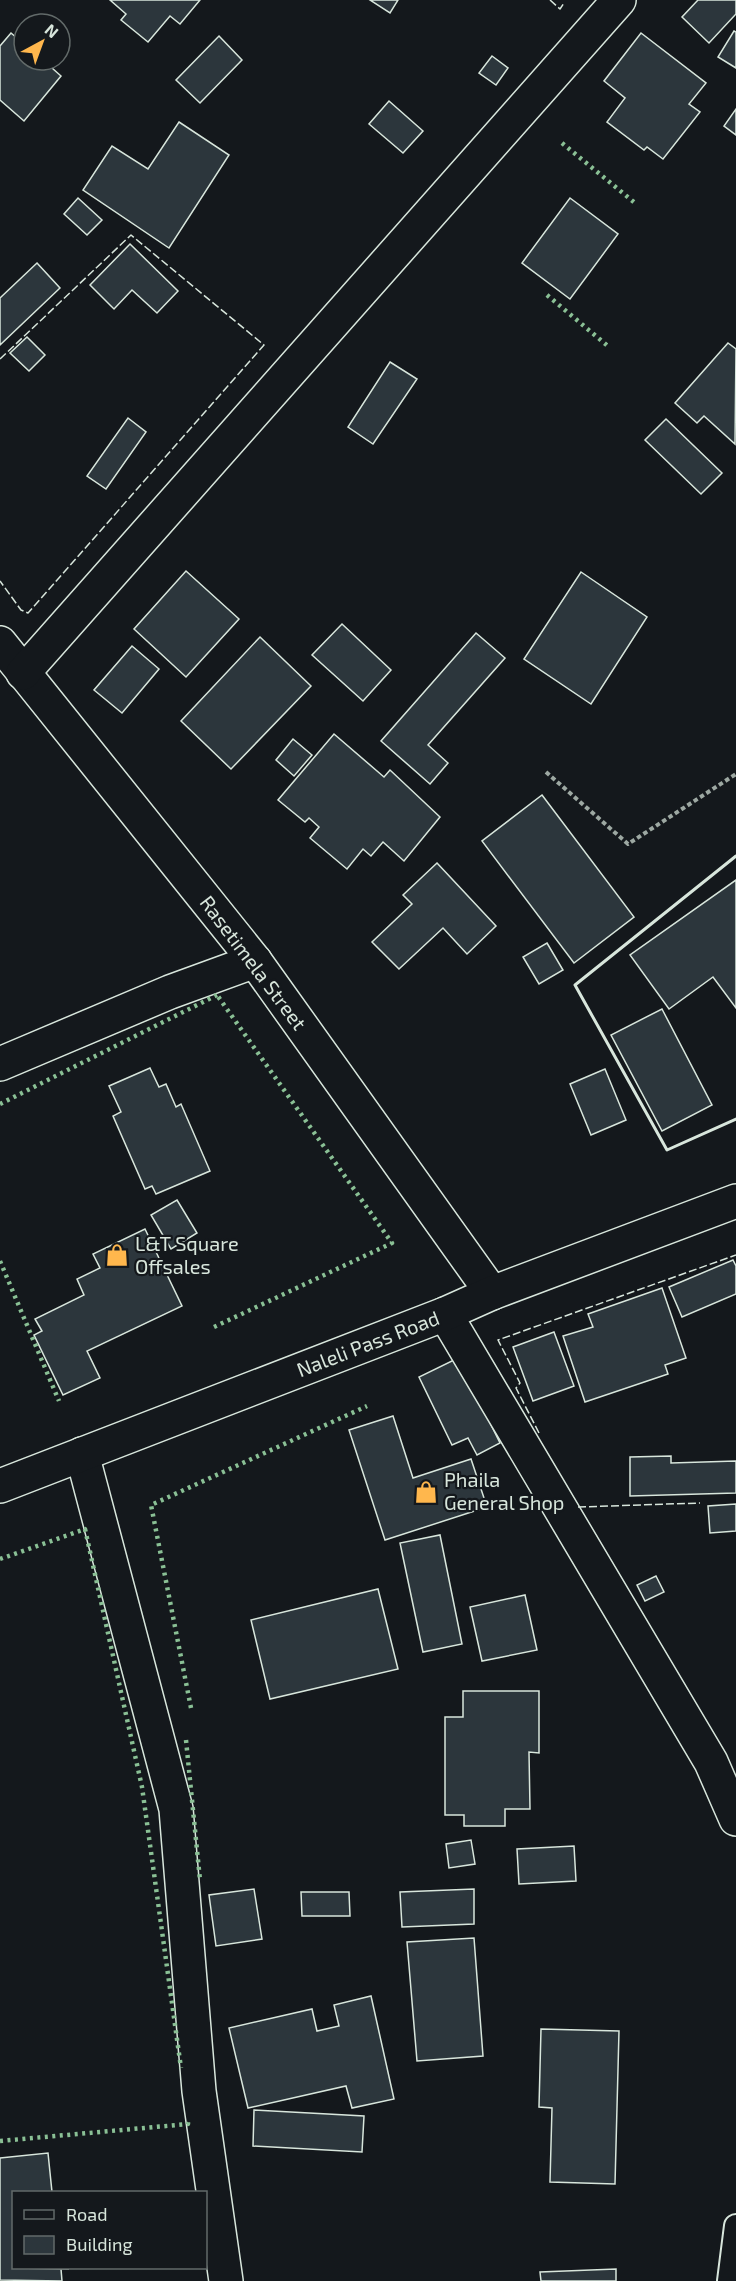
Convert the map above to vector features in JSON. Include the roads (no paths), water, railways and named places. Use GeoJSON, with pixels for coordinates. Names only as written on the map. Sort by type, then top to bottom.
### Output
{"type":"FeatureCollection","features":[{"type":"Feature","properties":{"kind":"street"},"geometry":{"type":"LineString","coordinates":[[23,673],[619,0]]}},
{"type":"Feature","properties":{"kind":"street","name":"Rasetimela Street"},"geometry":{"type":"LineString","coordinates":[[0,643],[255,961],[492,1293]]}},
{"type":"Feature","properties":{"kind":"street"},"geometry":{"type":"LineString","coordinates":[[0,1064],[170,992],[255,961]]}},
{"type":"Feature","properties":{"kind":"street","name":"Naleli Pass Road"},"geometry":{"type":"LineString","coordinates":[[0,1486],[445,1314],[492,1293],[736,1201]]}},
{"type":"Feature","properties":{"kind":"street"},"geometry":{"type":"LineString","coordinates":[[445,1314],[711,1762],[736,1819]]}},
{"type":"Feature","properties":{"kind":"street"},"geometry":{"type":"LineString","coordinates":[[82,1454],[176,1809],[199,2091],[226,2281]]}},
{"type":"Feature","properties":{"kind":"lane"},"geometry":{"type":"LineString","coordinates":[[729,2281],[736,2226]]}},
{"type":"Feature","properties":{"kind":"place","name":"L&T Square Offsales"},"geometry":{"type":"Point","coordinates":[117,1255]}},
{"type":"Feature","properties":{"kind":"place","name":"Phaila General Shop"},"geometry":{"type":"Point","coordinates":[426,1492]}}]}
